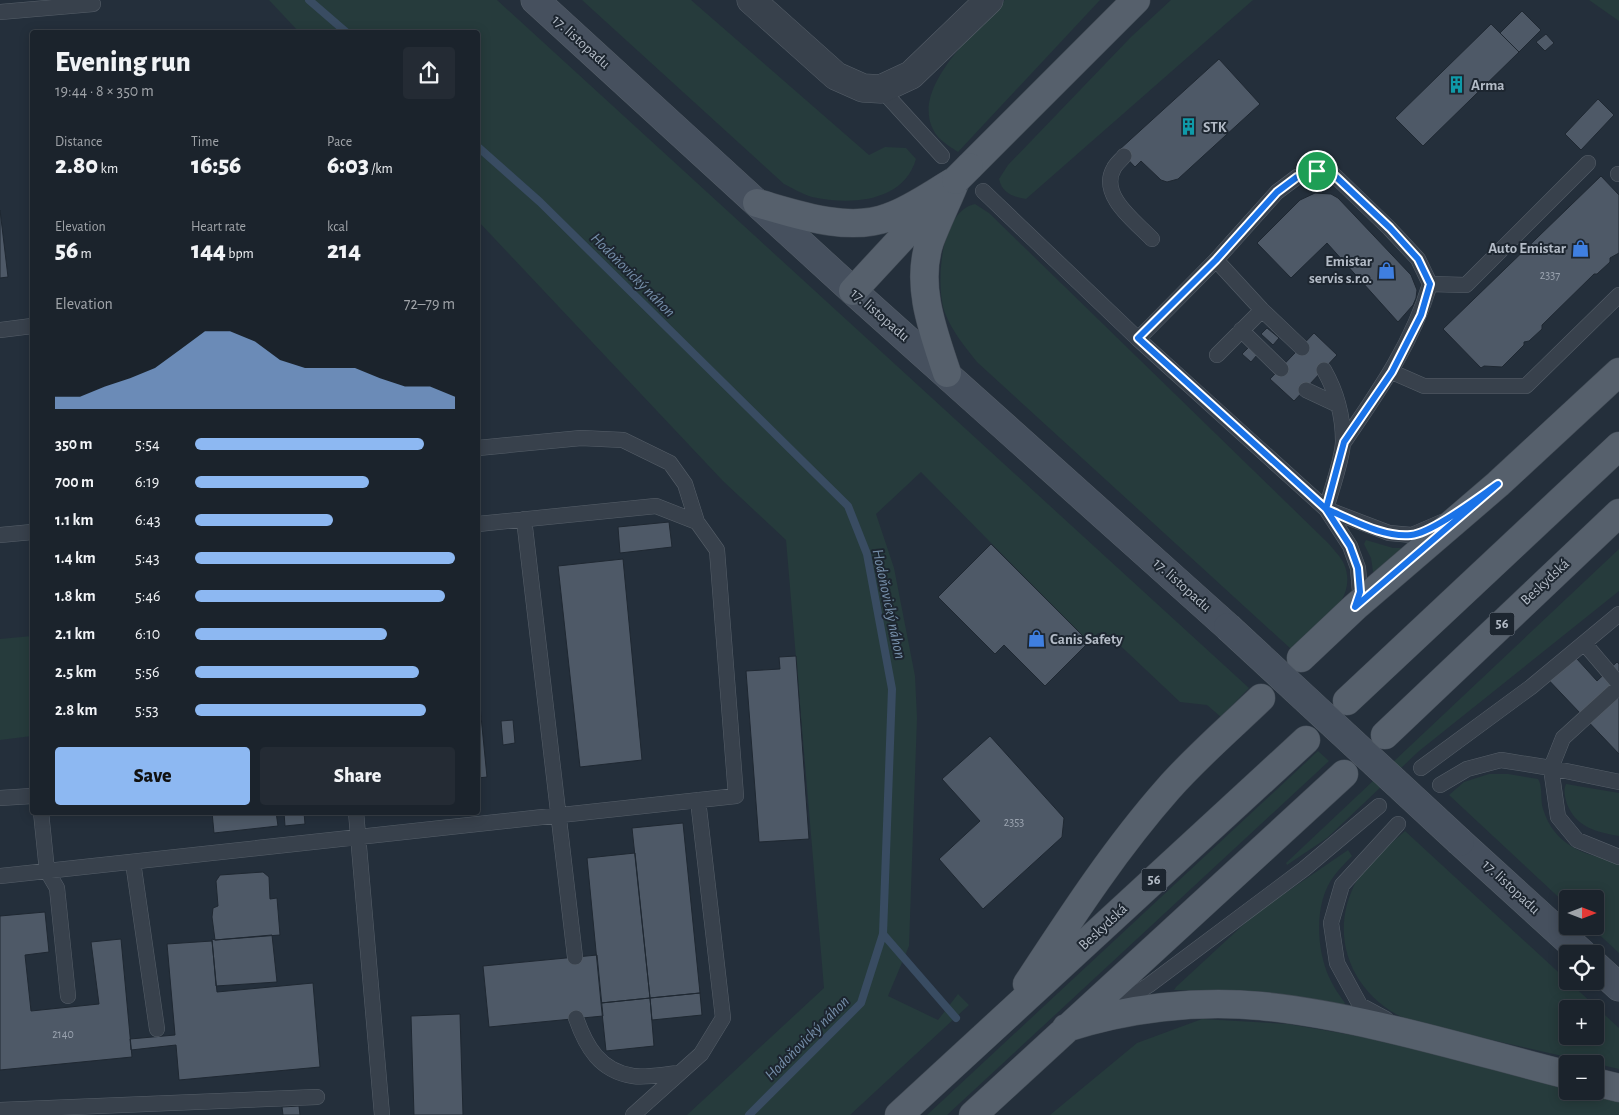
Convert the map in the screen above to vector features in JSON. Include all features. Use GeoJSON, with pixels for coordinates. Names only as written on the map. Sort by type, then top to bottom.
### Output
{"type":"FeatureCollection","features":[{"type":"Feature","properties":{"kind":"main road","name":"17. listopadu"},"geometry":{"type":"LineString","coordinates":[[535,0],[853,291],[947,373],[1228,627],[1573,945]]}},
{"type":"Feature","properties":{"kind":"main road"},"geometry":{"type":"LineString","coordinates":[[853,291],[962,174],[1136,0]]}},
{"type":"Feature","properties":{"kind":"main road"},"geometry":{"type":"LineString","coordinates":[[757,203],[841,222],[873,221],[889,218],[962,174]]}},
{"type":"Feature","properties":{"kind":"main road"},"geometry":{"type":"LineString","coordinates":[[947,373],[930,322],[924,282],[930,242],[962,174]]}},
{"type":"Feature","properties":{"kind":"main road"},"geometry":{"type":"LineString","coordinates":[[1301,658],[1355,607],[1498,484],[1619,372]]}},
{"type":"Feature","properties":{"kind":"main road"},"geometry":{"type":"LineString","coordinates":[[1347,701],[1619,446]]}},
{"type":"Feature","properties":{"kind":"main road","name":"Beskydská"},"geometry":{"type":"LineString","coordinates":[[1385,735],[1619,513]]}},
{"type":"Feature","properties":{"kind":"main road"},"geometry":{"type":"LineString","coordinates":[[1002,1020],[1074,912],[1143,819],[1169,787],[1260,698]]}},
{"type":"Feature","properties":{"kind":"main road","name":"Beskydská"},"geometry":{"type":"LineString","coordinates":[[899,1115],[1306,740]]}},
{"type":"Feature","properties":{"kind":"main road"},"geometry":{"type":"LineString","coordinates":[[973,1115],[1344,774]]}},
{"type":"Feature","properties":{"kind":"main road"},"geometry":{"type":"LineString","coordinates":[[1604,973],[1619,987]]}},
{"type":"Feature","properties":{"kind":"main road"},"geometry":{"type":"LineString","coordinates":[[1066,1028],[1096,1018],[1163,1008],[1213,1005],[1260,1006],[1352,1022],[1559,1073]]}},
{"type":"Feature","properties":{"kind":"main road"},"geometry":{"type":"LineString","coordinates":[[1604,1084],[1619,1088]]}},
{"type":"Feature","properties":{"kind":"street"},"geometry":{"type":"LineString","coordinates":[[752,0],[836,76],[863,88],[881,89],[911,75],[989,0]]}},
{"type":"Feature","properties":{"kind":"lane"},"geometry":{"type":"LineString","coordinates":[[0,12],[93,4]]}},
{"type":"Feature","properties":{"kind":"lane"},"geometry":{"type":"LineString","coordinates":[[881,89],[942,156]]}},
{"type":"Feature","properties":{"kind":"lane"},"geometry":{"type":"LineString","coordinates":[[1124,156],[1113,168],[1110,183],[1115,200],[1152,239]]}},
{"type":"Feature","properties":{"kind":"lane"},"geometry":{"type":"LineString","coordinates":[[1430,284],[1466,285],[1588,163]]}},
{"type":"Feature","properties":{"kind":"lane"},"geometry":{"type":"LineString","coordinates":[[1138,338],[1216,260],[1277,192],[1297,177],[1317,171],[1334,175],[1390,228],[1418,259],[1430,284],[1421,315],[1392,372],[1344,442],[1326,509]]}},
{"type":"Feature","properties":{"kind":"lane"},"geometry":{"type":"LineString","coordinates":[[982,191],[1138,338],[1326,509],[1350,546],[1358,568],[1360,592],[1355,607]]}},
{"type":"Feature","properties":{"kind":"lane"},"geometry":{"type":"LineString","coordinates":[[1216,260],[1262,310],[1302,348]]}},
{"type":"Feature","properties":{"kind":"lane"},"geometry":{"type":"LineString","coordinates":[[1392,372],[1424,386],[1526,386],[1619,295]]}},
{"type":"Feature","properties":{"kind":"lane"},"geometry":{"type":"LineString","coordinates":[[1217,355],[1262,310]]}},
{"type":"Feature","properties":{"kind":"lane"},"geometry":{"type":"LineString","coordinates":[[0,330],[30,326]]}},
{"type":"Feature","properties":{"kind":"lane"},"geometry":{"type":"LineString","coordinates":[[1241,330],[1282,369]]}},
{"type":"Feature","properties":{"kind":"lane"},"geometry":{"type":"LineString","coordinates":[[1324,370],[1332,383],[1338,404],[1344,442]]}},
{"type":"Feature","properties":{"kind":"lane"},"geometry":{"type":"LineString","coordinates":[[1306,390],[1338,404]]}},
{"type":"Feature","properties":{"kind":"lane"},"geometry":{"type":"LineString","coordinates":[[0,876],[736,796],[718,550],[697,522],[685,484],[670,463],[623,440],[581,438],[480,448]]}},
{"type":"Feature","properties":{"kind":"lane"},"geometry":{"type":"LineString","coordinates":[[1326,509],[1389,533],[1412,535],[1446,520],[1498,484]]}},
{"type":"Feature","properties":{"kind":"lane"},"geometry":{"type":"LineString","coordinates":[[480,524],[656,506],[697,522]]}},
{"type":"Feature","properties":{"kind":"lane"},"geometry":{"type":"LineString","coordinates":[[524,519],[575,957]]}},
{"type":"Feature","properties":{"kind":"lane"},"geometry":{"type":"LineString","coordinates":[[0,535],[30,532]]}},
{"type":"Feature","properties":{"kind":"lane"},"geometry":{"type":"LineString","coordinates":[[1421,768],[1531,687],[1619,614]]}},
{"type":"Feature","properties":{"kind":"lane"},"geometry":{"type":"LineString","coordinates":[[1584,644],[1619,686],[1563,738],[1552,768],[1558,817],[1577,840],[1619,857]]}},
{"type":"Feature","properties":{"kind":"lane"},"geometry":{"type":"LineString","coordinates":[[1440,785],[1467,768],[1502,760],[1619,782]]}},
{"type":"Feature","properties":{"kind":"lane"},"geometry":{"type":"LineString","coordinates":[[0,798],[30,796]]}},
{"type":"Feature","properties":{"kind":"lane"},"geometry":{"type":"LineString","coordinates":[[633,1115],[701,1054],[723,1018],[698,800]]}},
{"type":"Feature","properties":{"kind":"lane"},"geometry":{"type":"LineString","coordinates":[[1096,1018],[1149,985],[1210,940],[1304,869],[1379,806]]}},
{"type":"Feature","properties":{"kind":"lane"},"geometry":{"type":"LineString","coordinates":[[42,815],[47,871],[57,888],[68,996]]}},
{"type":"Feature","properties":{"kind":"lane"},"geometry":{"type":"LineString","coordinates":[[356,815],[382,1115]]}},
{"type":"Feature","properties":{"kind":"lane"},"geometry":{"type":"LineString","coordinates":[[1398,824],[1342,885],[1331,923],[1337,962],[1360,1005],[1419,1037]]}},
{"type":"Feature","properties":{"kind":"lane"},"geometry":{"type":"LineString","coordinates":[[133,862],[157,1030]]}},
{"type":"Feature","properties":{"kind":"lane"},"geometry":{"type":"LineString","coordinates":[[576,1018],[584,1042],[602,1064],[633,1076],[680,1073]]}},
{"type":"Feature","properties":{"kind":"lane"},"geometry":{"type":"LineString","coordinates":[[0,1110],[152,1110],[317,1097]]}},
{"type":"Feature","properties":{"kind":"green space"},"geometry":{"type":"Polygon","coordinates":[[[269,0],[497,0],[1249,688],[1221,717],[1207,705],[1180,702],[1109,635],[1098,633],[1089,642],[921,472],[876,514],[894,568],[915,676],[917,718],[909,946],[888,996],[938,1020],[958,994],[969,1005],[850,1115],[687,1115],[824,988],[786,540],[723,481],[480,223],[480,30],[297,30],[269,0]]]}},
{"type":"Feature","properties":{"kind":"green space"},"geometry":{"type":"Polygon","coordinates":[[[582,0],[691,0],[869,155],[885,147],[906,148],[916,159],[909,174],[900,185],[887,192],[873,198],[858,200],[842,201],[812,197],[784,184],[582,0]]]}},
{"type":"Feature","properties":{"kind":"green space"},"geometry":{"type":"Polygon","coordinates":[[[1005,0],[1100,0],[958,152],[939,138],[930,121],[929,102],[936,83],[962,45],[1005,0]]]}},
{"type":"Feature","properties":{"kind":"green space"},"geometry":{"type":"Polygon","coordinates":[[[1171,0],[1253,0],[1026,199],[1005,191],[999,179],[1008,165],[1131,37],[1171,0]]]}},
{"type":"Feature","properties":{"kind":"green space"},"geometry":{"type":"Polygon","coordinates":[[[1589,0],[1619,0],[1619,21],[1589,0]]]}},
{"type":"Feature","properties":{"kind":"green space"},"geometry":{"type":"Polygon","coordinates":[[[975,204],[989,213],[1328,543],[1341,559],[1347,578],[1346,590],[1341,602],[1323,623],[1291,649],[977,362],[959,339],[945,313],[942,301],[941,268],[943,251],[947,234],[954,220],[963,210],[975,204]]]}},
{"type":"Feature","properties":{"kind":"green space"},"geometry":{"type":"Polygon","coordinates":[[[1366,540],[1393,548],[1407,548],[1374,578],[1371,558],[1364,544],[1366,540]]]}},
{"type":"Feature","properties":{"kind":"green space"},"geometry":{"type":"Polygon","coordinates":[[[1619,549],[1619,591],[1419,751],[1327,838],[1287,865],[1286,863],[1619,549]]]}},
{"type":"Feature","properties":{"kind":"green space"},"geometry":{"type":"Polygon","coordinates":[[[30,636],[30,736],[0,740],[0,639],[30,636]]]}},
{"type":"Feature","properties":{"kind":"green space"},"geometry":{"type":"Polygon","coordinates":[[[1318,751],[1329,761],[947,1115],[927,1115],[1318,751]]]}},
{"type":"Feature","properties":{"kind":"green space"},"geometry":{"type":"Polygon","coordinates":[[[1489,774],[1508,774],[1538,779],[1543,809],[1548,822],[1563,841],[1583,852],[1619,862],[1619,953],[1600,935],[1604,935],[1604,890],[1559,890],[1559,898],[1449,795],[1464,782],[1489,774]]]}},
{"type":"Feature","properties":{"kind":"green space"},"geometry":{"type":"Polygon","coordinates":[[[1566,784],[1619,793],[1619,836],[1602,833],[1581,823],[1571,812],[1566,801],[1564,792],[1566,784]]]}},
{"type":"Feature","properties":{"kind":"green space"},"geometry":{"type":"Polygon","coordinates":[[[1405,831],[1559,973],[1559,990],[1578,990],[1589,1000],[1559,1000],[1559,1045],[1604,1045],[1604,1014],[1619,1028],[1619,1069],[1604,1066],[1604,1055],[1559,1055],[1413,1022],[1392,1012],[1375,999],[1361,982],[1351,964],[1345,944],[1344,923],[1348,902],[1357,880],[1373,860],[1405,831]]]}},
{"type":"Feature","properties":{"kind":"green space"},"geometry":{"type":"Polygon","coordinates":[[[1348,850],[1352,856],[1336,873],[1328,887],[1323,899],[1319,925],[1321,953],[1332,984],[1345,1003],[1344,1006],[1227,991],[1174,990],[1256,913],[1348,850]]]}},
{"type":"Feature","properties":{"kind":"green space"},"geometry":{"type":"Polygon","coordinates":[[[1202,1019],[1288,1024],[1381,1040],[1559,1084],[1559,1100],[1604,1100],[1604,1094],[1619,1098],[1619,1115],[1050,1115],[1137,1043],[1202,1019]]]}},
{"type":"Feature","properties":{"kind":"building"},"geometry":{"type":"Polygon","coordinates":[[[1522,11],[1541,30],[1519,52],[1500,33],[1522,11]]]}},
{"type":"Feature","properties":{"kind":"building","name":"Arma"},"geometry":{"type":"Polygon","coordinates":[[[1491,24],[1519,52],[1423,146],[1395,118],[1491,24]]]}},
{"type":"Feature","properties":{"kind":"building"},"geometry":{"type":"Polygon","coordinates":[[[1546,34],[1554,43],[1545,51],[1536,42],[1546,34]]]}},
{"type":"Feature","properties":{"kind":"building","name":"STK"},"geometry":{"type":"Polygon","coordinates":[[[1219,59],[1260,104],[1178,179],[1167,182],[1161,180],[1141,161],[1135,167],[1119,150],[1219,59]]]}},
{"type":"Feature","properties":{"kind":"building"},"geometry":{"type":"Polygon","coordinates":[[[1598,99],[1614,115],[1581,150],[1565,134],[1598,99]]]}},
{"type":"Feature","properties":{"kind":"building"},"geometry":{"type":"Polygon","coordinates":[[[1601,176],[1619,195],[1619,253],[1610,258],[1610,262],[1597,274],[1594,274],[1542,325],[1542,329],[1529,341],[1524,342],[1524,345],[1502,367],[1484,366],[1481,368],[1443,329],[1601,176]]]}},
{"type":"Feature","properties":{"kind":"building"},"geometry":{"type":"Polygon","coordinates":[[[1315,193],[1331,194],[1338,198],[1411,275],[1417,290],[1416,298],[1413,305],[1398,322],[1327,243],[1291,278],[1257,243],[1300,200],[1315,193]]]}},
{"type":"Feature","properties":{"kind":"building"},"geometry":{"type":"Polygon","coordinates":[[[0,210],[8,277],[0,278],[0,210]]]}},
{"type":"Feature","properties":{"kind":"building"},"geometry":{"type":"Polygon","coordinates":[[[1267,328],[1279,338],[1273,345],[1261,334],[1267,328]]]}},
{"type":"Feature","properties":{"kind":"building"},"geometry":{"type":"Polygon","coordinates":[[[1314,333],[1337,355],[1294,401],[1270,379],[1314,333]]]}},
{"type":"Feature","properties":{"kind":"building"},"geometry":{"type":"Polygon","coordinates":[[[1249,347],[1257,355],[1251,362],[1242,354],[1249,347]]]}},
{"type":"Feature","properties":{"kind":"building"},"geometry":{"type":"Polygon","coordinates":[[[669,522],[672,547],[620,553],[618,527],[669,522]]]}},
{"type":"Feature","properties":{"kind":"building"},"geometry":{"type":"Polygon","coordinates":[[[991,544],[1089,642],[1045,686],[1004,645],[995,654],[938,597],[991,544]]]}},
{"type":"Feature","properties":{"kind":"building"},"geometry":{"type":"Polygon","coordinates":[[[623,559],[642,760],[580,767],[558,566],[623,559]]]}},
{"type":"Feature","properties":{"kind":"building"},"geometry":{"type":"Polygon","coordinates":[[[1567,648],[1597,681],[1617,662],[1619,664],[1619,754],[1541,672],[1567,648]]]}},
{"type":"Feature","properties":{"kind":"building"},"geometry":{"type":"Polygon","coordinates":[[[796,656],[809,839],[759,842],[746,671],[780,669],[779,657],[796,656]]]}},
{"type":"Feature","properties":{"kind":"building"},"geometry":{"type":"Polygon","coordinates":[[[480,706],[487,777],[480,778],[480,706]]]}},
{"type":"Feature","properties":{"kind":"building"},"geometry":{"type":"Polygon","coordinates":[[[513,720],[515,743],[503,745],[501,721],[513,720]]]}},
{"type":"Feature","properties":{"kind":"building"},"geometry":{"type":"Polygon","coordinates":[[[990,736],[1064,818],[1062,837],[983,909],[939,859],[980,821],[942,779],[990,736]]]}},
{"type":"Feature","properties":{"kind":"building"},"geometry":{"type":"Polygon","coordinates":[[[212,815],[276,815],[278,826],[214,833],[212,815]]]}},
{"type":"Feature","properties":{"kind":"building"},"geometry":{"type":"Polygon","coordinates":[[[284,815],[304,815],[305,824],[285,826],[284,815]]]}},
{"type":"Feature","properties":{"kind":"building"},"geometry":{"type":"Polygon","coordinates":[[[683,823],[700,993],[650,998],[632,828],[683,823]]]}},
{"type":"Feature","properties":{"kind":"building"},"geometry":{"type":"Polygon","coordinates":[[[635,853],[650,998],[601,1003],[587,858],[635,853]]]}},
{"type":"Feature","properties":{"kind":"building"},"geometry":{"type":"Polygon","coordinates":[[[263,872],[269,877],[270,899],[277,898],[280,935],[215,940],[212,917],[213,908],[218,906],[216,881],[220,875],[263,872]]]}},
{"type":"Feature","properties":{"kind":"building"},"geometry":{"type":"Polygon","coordinates":[[[45,912],[49,952],[25,955],[31,1011],[99,1004],[91,942],[121,939],[132,1057],[0,1070],[0,916],[45,912]]]}},
{"type":"Feature","properties":{"kind":"building"},"geometry":{"type":"Polygon","coordinates":[[[272,935],[277,982],[216,986],[212,939],[272,935]]]}},
{"type":"Feature","properties":{"kind":"building"},"geometry":{"type":"Polygon","coordinates":[[[212,941],[217,992],[313,983],[320,1067],[179,1080],[176,1045],[131,1050],[130,1039],[175,1035],[167,944],[212,941]]]}},
{"type":"Feature","properties":{"kind":"building"},"geometry":{"type":"Polygon","coordinates":[[[597,955],[603,1016],[489,1027],[483,966],[597,955]]]}},
{"type":"Feature","properties":{"kind":"building"},"geometry":{"type":"Polygon","coordinates":[[[700,993],[702,1015],[652,1020],[650,998],[700,993]]]}},
{"type":"Feature","properties":{"kind":"building"},"geometry":{"type":"Polygon","coordinates":[[[650,998],[654,1046],[606,1051],[601,1003],[650,998]]]}},
{"type":"Feature","properties":{"kind":"building"},"geometry":{"type":"Polygon","coordinates":[[[460,1014],[463,1115],[414,1115],[411,1016],[460,1014]]]}},
{"type":"Feature","properties":{"kind":"building"},"geometry":{"type":"Polygon","coordinates":[[[299,1106],[300,1115],[283,1115],[282,1107],[299,1106]]]}},
{"type":"Feature","properties":{"kind":"waterway","name":"Hodoňovický náhon"},"geometry":{"type":"LineString","coordinates":[[309,0],[344,30]]}},
{"type":"Feature","properties":{"kind":"waterway","name":"Hodoňovický náhon"},"geometry":{"type":"LineString","coordinates":[[480,149],[540,202],[848,506],[867,554],[892,689],[883,934],[861,1003],[749,1115]]}},
{"type":"Feature","properties":{"kind":"waterway"},"geometry":{"type":"LineString","coordinates":[[883,934],[956,1018]]}},
{"type":"Feature","properties":{"kind":"place","name":"Arma"},"geometry":{"type":"Point","coordinates":[1457,85]}},
{"type":"Feature","properties":{"kind":"place","name":"STK"},"geometry":{"type":"Point","coordinates":[1189,127]}},
{"type":"Feature","properties":{"kind":"place","name":"Auto Emistar"},"geometry":{"type":"Point","coordinates":[1580,248]}},
{"type":"Feature","properties":{"kind":"place","name":"Emistar servis s.r.o."},"geometry":{"type":"Point","coordinates":[1386,270]}},
{"type":"Feature","properties":{"kind":"place","name":"Canis Safety"},"geometry":{"type":"Point","coordinates":[1036,639]}},
{"type":"Feature","properties":{"kind":"route"},"geometry":{"type":"LineString","coordinates":[[1317,171],[1297,177],[1277,192],[1216,260],[1138,338],[1326,509],[1350,546],[1358,568],[1360,592],[1355,607],[1498,484],[1446,520],[1412,535],[1389,533],[1326,509],[1344,442],[1392,372],[1421,315],[1430,284],[1418,259],[1390,228],[1334,175],[1317,171]]}}]}
